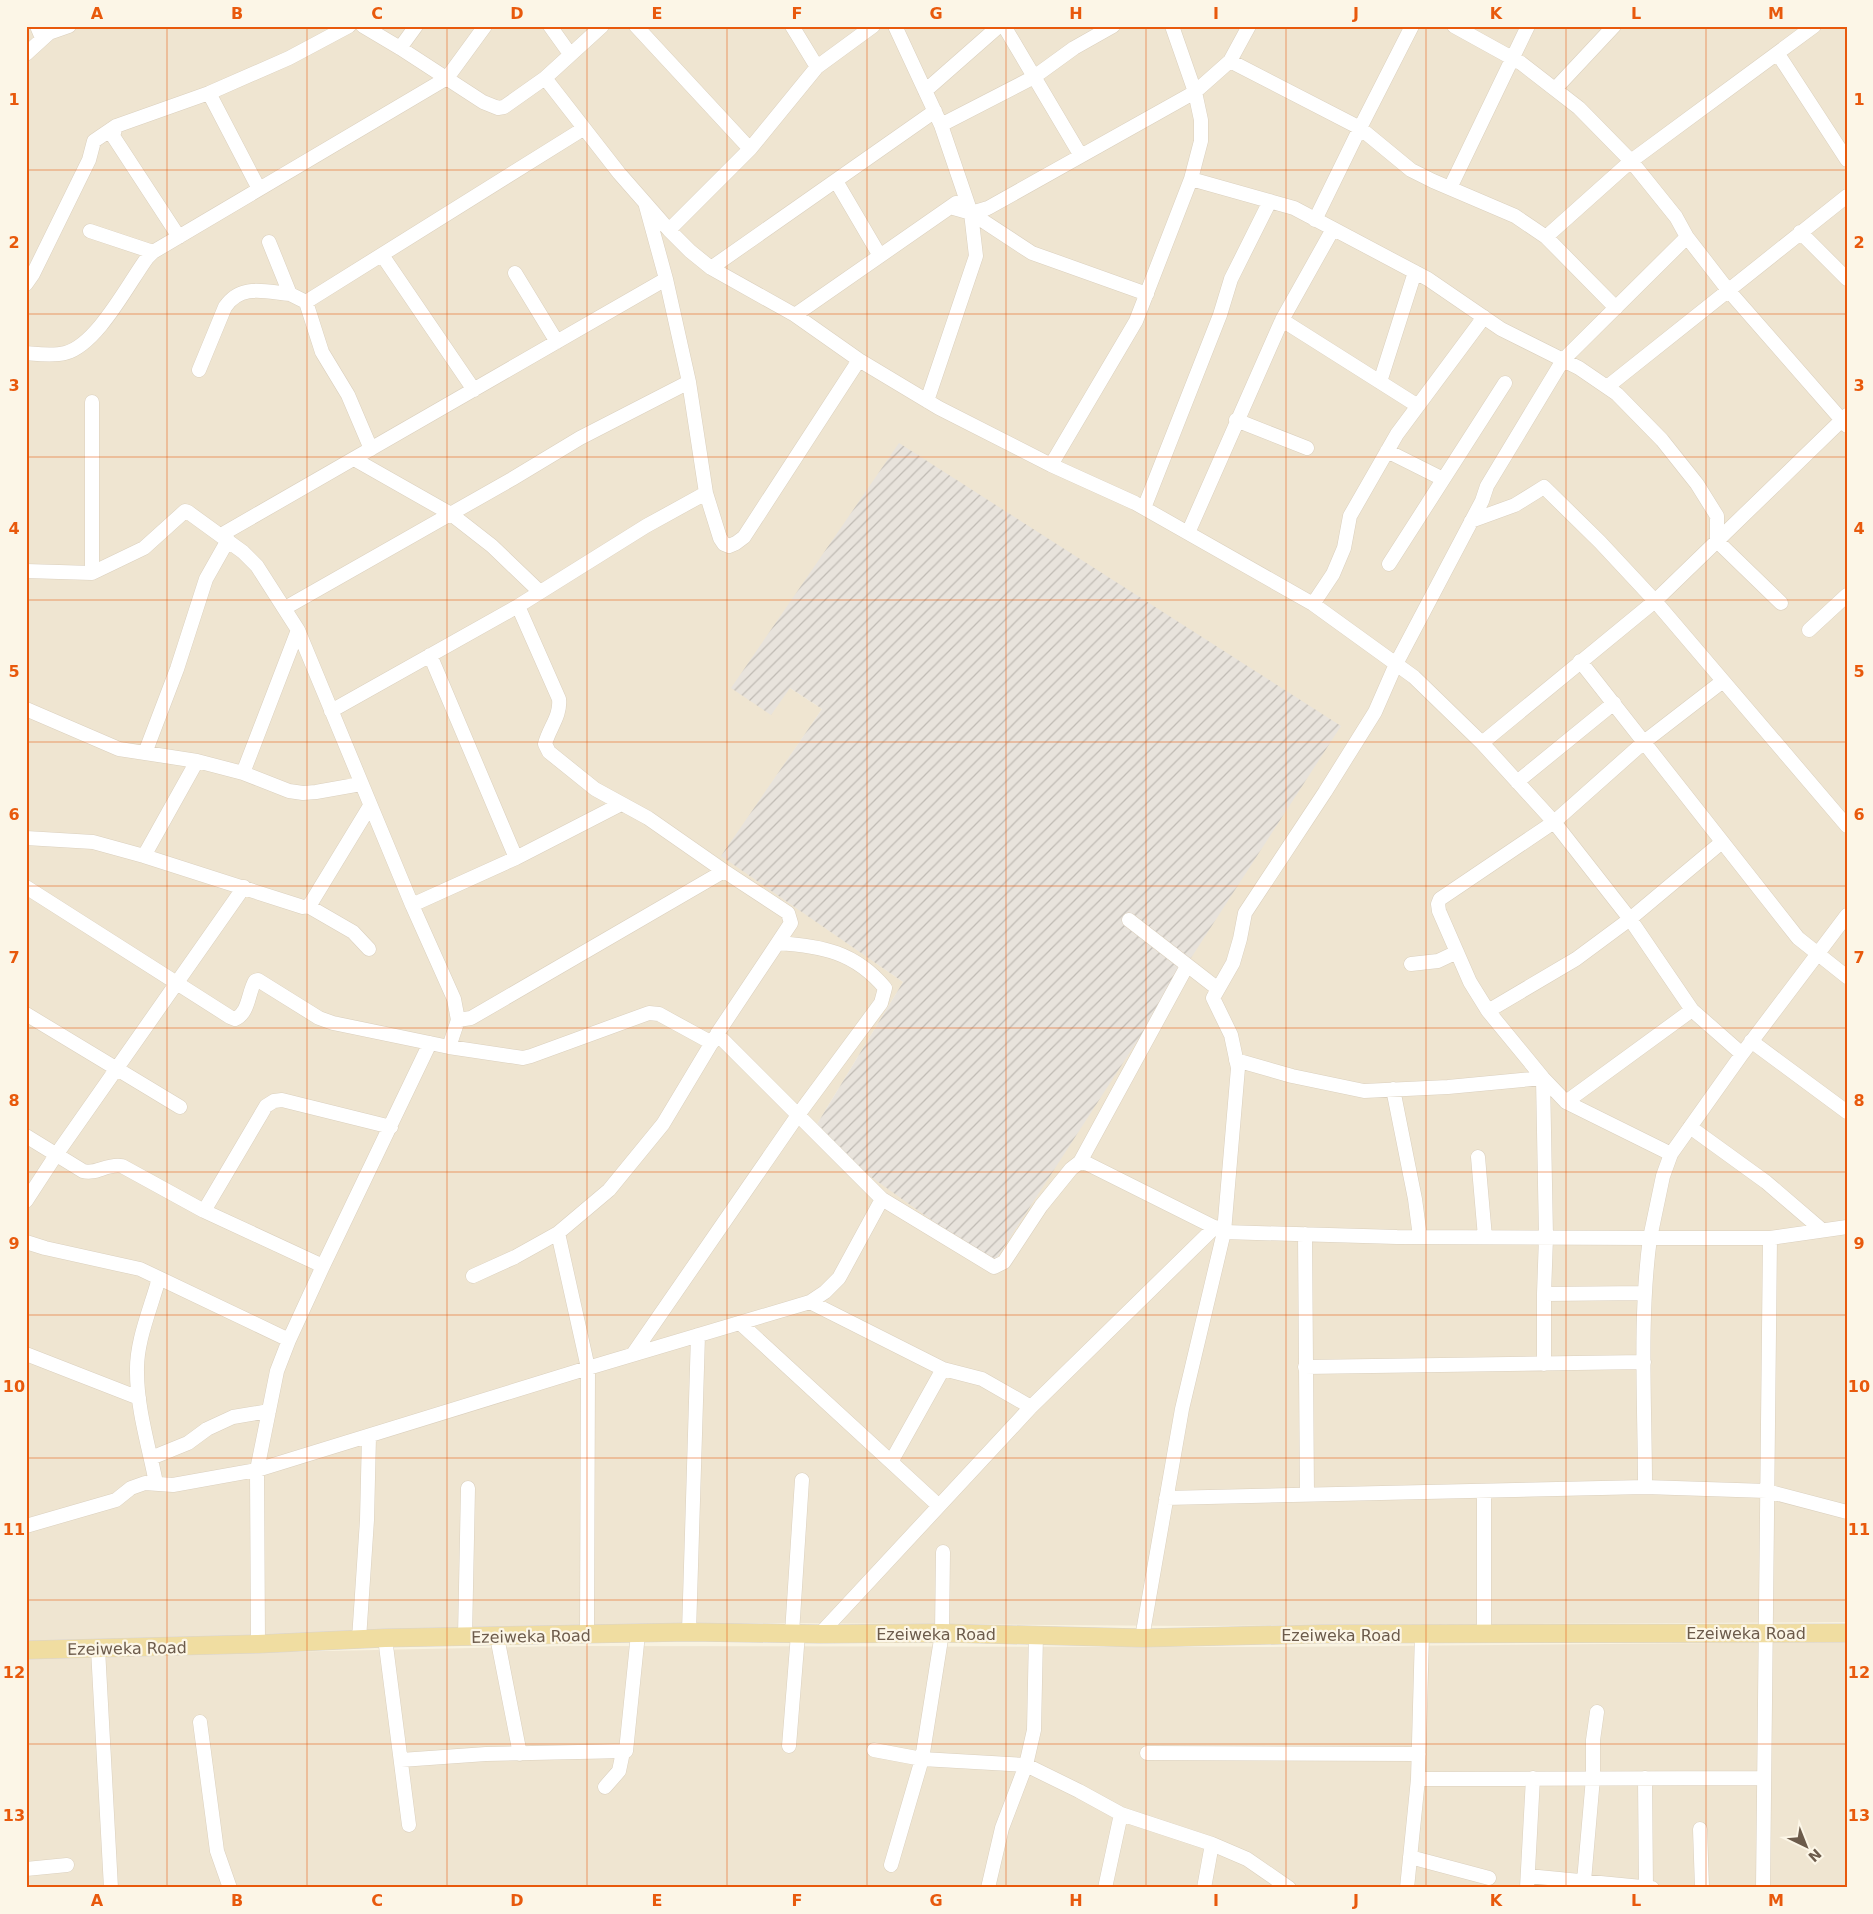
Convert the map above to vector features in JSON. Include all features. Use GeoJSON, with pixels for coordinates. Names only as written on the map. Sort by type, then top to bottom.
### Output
{"type":"FeatureCollection","features":[{"type":"Feature","properties":{"kind":"main road","name":"Ezeiweka Road"},"geometry":{"type":"LineString","coordinates":[[26,1650],[258,1644],[385,1638],[689,1632],[942,1633],[1142,1638],[1422,1634],[1847,1633]]}},
{"type":"Feature","properties":{"kind":"street"},"geometry":{"type":"LineString","coordinates":[[26,54],[40,32],[49,33],[69,26]]}},
{"type":"Feature","properties":{"kind":"street"},"geometry":{"type":"LineString","coordinates":[[26,284],[33,274],[89,160],[94,140],[116,126],[209,93],[289,58],[349,26]]}},
{"type":"Feature","properties":{"kind":"street"},"geometry":{"type":"LineString","coordinates":[[362,26],[400,48],[483,102],[498,108],[504,108],[545,78],[602,26]]}},
{"type":"Feature","properties":{"kind":"street"},"geometry":{"type":"LineString","coordinates":[[400,48],[416,26]]}},
{"type":"Feature","properties":{"kind":"street"},"geometry":{"type":"LineString","coordinates":[[26,354],[65,353],[81,346],[94,334],[153,252],[447,78],[485,26]]}},
{"type":"Feature","properties":{"kind":"street"},"geometry":{"type":"LineString","coordinates":[[550,26],[570,54]]}},
{"type":"Feature","properties":{"kind":"street"},"geometry":{"type":"LineString","coordinates":[[636,26],[750,149]]}},
{"type":"Feature","properties":{"kind":"street"},"geometry":{"type":"LineString","coordinates":[[792,26],[817,67]]}},
{"type":"Feature","properties":{"kind":"street"},"geometry":{"type":"LineString","coordinates":[[668,230],[750,149],[817,67],[873,26]]}},
{"type":"Feature","properties":{"kind":"street"},"geometry":{"type":"LineString","coordinates":[[895,26],[941,124],[971,214],[976,256],[927,401]]}},
{"type":"Feature","properties":{"kind":"street"},"geometry":{"type":"LineString","coordinates":[[925,91],[999,26]]}},
{"type":"Feature","properties":{"kind":"street"},"geometry":{"type":"LineString","coordinates":[[1004,26],[1081,156]]}},
{"type":"Feature","properties":{"kind":"street"},"geometry":{"type":"LineString","coordinates":[[941,124],[1034,77],[1074,48],[1113,26]]}},
{"type":"Feature","properties":{"kind":"street"},"geometry":{"type":"LineString","coordinates":[[1051,465],[1136,321],[1191,179],[1201,141],[1201,120],[1195,92],[1172,26]]}},
{"type":"Feature","properties":{"kind":"street"},"geometry":{"type":"LineString","coordinates":[[971,214],[988,208],[1195,92],[1230,61],[1249,26]]}},
{"type":"Feature","properties":{"kind":"street"},"geometry":{"type":"LineString","coordinates":[[1316,220],[1412,26]]}},
{"type":"Feature","properties":{"kind":"street"},"geometry":{"type":"LineString","coordinates":[[1454,26],[1513,59],[1579,108],[1631,162],[1676,217],[1687,237],[1728,290],[1845,420],[1655,600],[1580,660],[1482,743]]}},
{"type":"Feature","properties":{"kind":"street"},"geometry":{"type":"LineString","coordinates":[[1450,188],[1528,26]]}},
{"type":"Feature","properties":{"kind":"street"},"geometry":{"type":"LineString","coordinates":[[1555,89],[1614,26]]}},
{"type":"Feature","properties":{"kind":"street"},"geometry":{"type":"LineString","coordinates":[[1546,237],[1631,162],[1814,26]]}},
{"type":"Feature","properties":{"kind":"street"},"geometry":{"type":"LineString","coordinates":[[1778,54],[1847,160]]}},
{"type":"Feature","properties":{"kind":"street"},"geometry":{"type":"LineString","coordinates":[[1230,61],[1360,128],[1411,170],[1515,216],[1546,237],[1616,308]]}},
{"type":"Feature","properties":{"kind":"street"},"geometry":{"type":"LineString","coordinates":[[545,78],[584,129],[668,230],[711,268],[795,315],[859,360],[927,401],[1051,465],[1144,508],[1313,604],[1414,677],[1482,743],[1554,822],[1630,919],[1692,1010],[1742,1054]]}},
{"type":"Feature","properties":{"kind":"street"},"geometry":{"type":"LineString","coordinates":[[209,93],[259,189]]}},
{"type":"Feature","properties":{"kind":"street"},"geometry":{"type":"LineString","coordinates":[[711,268],[935,111]]}},
{"type":"Feature","properties":{"kind":"street"},"geometry":{"type":"LineString","coordinates":[[116,126],[112,136],[179,237]]}},
{"type":"Feature","properties":{"kind":"street"},"geometry":{"type":"LineString","coordinates":[[306,302],[584,129]]}},
{"type":"Feature","properties":{"kind":"street"},"geometry":{"type":"LineString","coordinates":[[1191,179],[1294,208],[1415,272],[1501,329],[1579,368],[1617,394],[1662,440],[1697,484],[1717,516],[1717,541],[1781,603]]}},
{"type":"Feature","properties":{"kind":"street"},"geometry":{"type":"LineString","coordinates":[[836,180],[880,256]]}},
{"type":"Feature","properties":{"kind":"street"},"geometry":{"type":"LineString","coordinates":[[1607,387],[1847,196]]}},
{"type":"Feature","properties":{"kind":"street"},"geometry":{"type":"LineString","coordinates":[[795,315],[965,197]]}},
{"type":"Feature","properties":{"kind":"street"},"geometry":{"type":"LineString","coordinates":[[1144,508],[1220,315],[1230,279],[1270,201]]}},
{"type":"Feature","properties":{"kind":"street"},"geometry":{"type":"LineString","coordinates":[[645,203],[666,280],[689,382],[706,492],[720,538],[724,544],[729,546],[744,537],[859,360]]}},
{"type":"Feature","properties":{"kind":"street"},"geometry":{"type":"LineString","coordinates":[[950,208],[971,214],[1032,253],[1147,294]]}},
{"type":"Feature","properties":{"kind":"street"},"geometry":{"type":"LineString","coordinates":[[1188,532],[1236,420],[1282,320],[1333,229]]}},
{"type":"Feature","properties":{"kind":"street"},"geometry":{"type":"LineString","coordinates":[[90,231],[153,252]]}},
{"type":"Feature","properties":{"kind":"street"},"geometry":{"type":"LineString","coordinates":[[1800,232],[1844,270]]}},
{"type":"Feature","properties":{"kind":"street"},"geometry":{"type":"LineString","coordinates":[[1142,1638],[1182,1409],[1219,1230],[1238,1068],[1231,1035],[1213,998],[1233,963],[1245,913],[1325,792],[1374,712],[1396,664],[1482,501],[1486,486],[1563,360],[1687,237]]}},
{"type":"Feature","properties":{"kind":"street"},"geometry":{"type":"LineString","coordinates":[[269,242],[290,294]]}},
{"type":"Feature","properties":{"kind":"street"},"geometry":{"type":"LineString","coordinates":[[382,255],[474,390]]}},
{"type":"Feature","properties":{"kind":"street"},"geometry":{"type":"LineString","coordinates":[[1380,382],[1415,272]]}},
{"type":"Feature","properties":{"kind":"street"},"geometry":{"type":"LineString","coordinates":[[515,273],[557,342]]}},
{"type":"Feature","properties":{"kind":"street"},"geometry":{"type":"LineString","coordinates":[[145,753],[177,669],[206,579],[224,538],[370,449],[666,280]]}},
{"type":"Feature","properties":{"kind":"street"},"geometry":{"type":"LineString","coordinates":[[199,370],[225,307],[231,298],[249,290],[290,294],[306,302],[322,352],[348,395],[370,449]]}},
{"type":"Feature","properties":{"kind":"street"},"geometry":{"type":"LineString","coordinates":[[1313,604],[1333,574],[1344,548],[1350,516],[1397,434],[1484,317]]}},
{"type":"Feature","properties":{"kind":"street"},"geometry":{"type":"LineString","coordinates":[[1282,320],[1418,406]]}},
{"type":"Feature","properties":{"kind":"street"},"geometry":{"type":"LineString","coordinates":[[285,608],[580,438],[689,382]]}},
{"type":"Feature","properties":{"kind":"street"},"geometry":{"type":"LineString","coordinates":[[1389,564],[1505,383]]}},
{"type":"Feature","properties":{"kind":"street"},"geometry":{"type":"LineString","coordinates":[[92,402],[92,573]]}},
{"type":"Feature","properties":{"kind":"street"},"geometry":{"type":"LineString","coordinates":[[1236,420],[1307,448]]}},
{"type":"Feature","properties":{"kind":"street"},"geometry":{"type":"LineString","coordinates":[[1387,452],[1443,479]]}},
{"type":"Feature","properties":{"kind":"street"},"geometry":{"type":"LineString","coordinates":[[354,459],[451,514],[492,546],[540,592]]}},
{"type":"Feature","properties":{"kind":"street"},"geometry":{"type":"LineString","coordinates":[[1471,521],[1515,505],[1544,487],[1655,600],[1847,826]]}},
{"type":"Feature","properties":{"kind":"street"},"geometry":{"type":"LineString","coordinates":[[331,711],[518,606],[646,526],[706,492]]}},
{"type":"Feature","properties":{"kind":"street"},"geometry":{"type":"LineString","coordinates":[[26,572],[92,573],[152,543],[185,511],[224,538],[257,566],[298,630],[370,806],[454,999],[458,1020],[448,1047]]}},
{"type":"Feature","properties":{"kind":"street"},"geometry":{"type":"LineString","coordinates":[[1809,630],[1847,595]]}},
{"type":"Feature","properties":{"kind":"street"},"geometry":{"type":"LineString","coordinates":[[473,1276],[516,1257],[558,1233],[609,1190],[663,1124],[714,1038],[791,923],[788,913],[648,818],[595,789],[550,752],[545,744],[547,734],[560,709],[559,699],[518,606]]}},
{"type":"Feature","properties":{"kind":"street"},"geometry":{"type":"LineString","coordinates":[[243,773],[298,630]]}},
{"type":"Feature","properties":{"kind":"street"},"geometry":{"type":"LineString","coordinates":[[430,655],[516,858]]}},
{"type":"Feature","properties":{"kind":"street"},"geometry":{"type":"LineString","coordinates":[[1580,660],[1798,938],[1847,978]]}},
{"type":"Feature","properties":{"kind":"street"},"geometry":{"type":"LineString","coordinates":[[1671,1154],[1566,1102],[1543,1078],[1488,1011],[1470,982],[1438,911],[1438,904],[1440,899],[1554,822],[1644,742],[1723,681]]}},
{"type":"Feature","properties":{"kind":"street"},"geometry":{"type":"LineString","coordinates":[[1517,782],[1614,703]]}},
{"type":"Feature","properties":{"kind":"street"},"geometry":{"type":"LineString","coordinates":[[26,710],[118,750],[197,761],[243,773],[289,791],[303,793],[361,784]]}},
{"type":"Feature","properties":{"kind":"street"},"geometry":{"type":"LineString","coordinates":[[144,856],[197,761]]}},
{"type":"Feature","properties":{"kind":"street"},"geometry":{"type":"LineString","coordinates":[[412,905],[516,858],[621,804]]}},
{"type":"Feature","properties":{"kind":"street"},"geometry":{"type":"LineString","coordinates":[[26,838],[93,842],[144,856],[303,907],[311,904],[370,806]]}},
{"type":"Feature","properties":{"kind":"street"},"geometry":{"type":"LineString","coordinates":[[1488,1011],[1576,959],[1630,919],[1722,842]]}},
{"type":"Feature","properties":{"kind":"street"},"geometry":{"type":"LineString","coordinates":[[458,1020],[471,1018],[724,871]]}},
{"type":"Feature","properties":{"kind":"street"},"geometry":{"type":"LineString","coordinates":[[26,887],[230,1018],[236,1019],[244,1013],[252,987],[255,981],[258,980],[319,1018],[333,1023],[448,1047],[509,1057],[531,1056],[649,1013],[659,1014],[714,1038],[798,1115],[882,1200],[994,1267],[1004,1262],[1041,1206],[1071,1169],[1080,1162],[1187,966]]}},
{"type":"Feature","properties":{"kind":"street"},"geometry":{"type":"LineString","coordinates":[[26,1201],[56,1155],[244,887]]}},
{"type":"Feature","properties":{"kind":"street"},"geometry":{"type":"LineString","coordinates":[[308,906],[353,932],[369,949]]}},
{"type":"Feature","properties":{"kind":"street"},"geometry":{"type":"LineString","coordinates":[[1645,1487],[1644,1293],[1650,1238],[1663,1176],[1671,1154],[1690,1127],[1751,1041],[1847,915]]}},
{"type":"Feature","properties":{"kind":"street"},"geometry":{"type":"LineString","coordinates":[[1128,920],[1218,989]]}},
{"type":"Feature","properties":{"kind":"street"},"geometry":{"type":"LineString","coordinates":[[633,1354],[798,1115],[881,1003],[885,988],[873,974],[841,953],[810,945],[778,943]]}},
{"type":"Feature","properties":{"kind":"street"},"geometry":{"type":"LineString","coordinates":[[1411,964],[1438,961],[1457,952]]}},
{"type":"Feature","properties":{"kind":"street"},"geometry":{"type":"LineString","coordinates":[[1566,1102],[1692,1010]]}},
{"type":"Feature","properties":{"kind":"street"},"geometry":{"type":"LineString","coordinates":[[26,1014],[180,1107]]}},
{"type":"Feature","properties":{"kind":"street"},"geometry":{"type":"LineString","coordinates":[[1751,1041],[1847,1112]]}},
{"type":"Feature","properties":{"kind":"street"},"geometry":{"type":"LineString","coordinates":[[258,1644],[257,1470],[277,1371],[323,1266],[430,1043]]}},
{"type":"Feature","properties":{"kind":"street"},"geometry":{"type":"LineString","coordinates":[[1236,1060],[1292,1076],[1364,1090],[1448,1087],[1543,1078]]}},
{"type":"Feature","properties":{"kind":"street"},"geometry":{"type":"LineString","coordinates":[[1543,1078],[1546,1237],[1544,1364]]}},
{"type":"Feature","properties":{"kind":"street"},"geometry":{"type":"LineString","coordinates":[[1393,1089],[1415,1199],[1420,1236]]}},
{"type":"Feature","properties":{"kind":"street"},"geometry":{"type":"LineString","coordinates":[[204,1211],[266,1106],[274,1101],[282,1100],[391,1127]]}},
{"type":"Feature","properties":{"kind":"street"},"geometry":{"type":"LineString","coordinates":[[1690,1127],[1766,1182],[1822,1230]]}},
{"type":"Feature","properties":{"kind":"street"},"geometry":{"type":"LineString","coordinates":[[26,1136],[89,1173],[114,1164],[122,1166],[204,1211],[323,1266]]}},
{"type":"Feature","properties":{"kind":"street"},"geometry":{"type":"LineString","coordinates":[[1478,1157],[1485,1237]]}},
{"type":"Feature","properties":{"kind":"street"},"geometry":{"type":"LineString","coordinates":[[1080,1162],[1088,1164],[1219,1230],[1305,1234],[1485,1237],[1770,1238],[1847,1227]]}},
{"type":"Feature","properties":{"kind":"street"},"geometry":{"type":"LineString","coordinates":[[26,1526],[116,1500],[131,1488],[145,1483],[173,1485],[257,1470],[633,1354],[810,1302],[825,1292],[839,1278],[882,1200]]}},
{"type":"Feature","properties":{"kind":"street"},"geometry":{"type":"LineString","coordinates":[[820,1634],[1031,1407],[1219,1230]]}},
{"type":"Feature","properties":{"kind":"street"},"geometry":{"type":"LineString","coordinates":[[558,1233],[588,1368],[587,1634]]}},
{"type":"Feature","properties":{"kind":"street"},"geometry":{"type":"LineString","coordinates":[[1305,1234],[1307,1495]]}},
{"type":"Feature","properties":{"kind":"street"},"geometry":{"type":"LineString","coordinates":[[1763,1888],[1770,1238]]}},
{"type":"Feature","properties":{"kind":"street"},"geometry":{"type":"LineString","coordinates":[[26,1242],[140,1269],[289,1340]]}},
{"type":"Feature","properties":{"kind":"street"},"geometry":{"type":"LineString","coordinates":[[156,1483],[139,1398],[137,1371],[140,1342],[159,1278]]}},
{"type":"Feature","properties":{"kind":"street"},"geometry":{"type":"LineString","coordinates":[[1544,1294],[1644,1293]]}},
{"type":"Feature","properties":{"kind":"street"},"geometry":{"type":"LineString","coordinates":[[810,1302],[943,1369],[982,1379],[1031,1407]]}},
{"type":"Feature","properties":{"kind":"street"},"geometry":{"type":"LineString","coordinates":[[740,1323],[939,1506]]}},
{"type":"Feature","properties":{"kind":"street"},"geometry":{"type":"LineString","coordinates":[[689,1632],[698,1335]]}},
{"type":"Feature","properties":{"kind":"street"},"geometry":{"type":"LineString","coordinates":[[26,1354],[139,1398]]}},
{"type":"Feature","properties":{"kind":"street"},"geometry":{"type":"LineString","coordinates":[[1305,1367],[1644,1362]]}},
{"type":"Feature","properties":{"kind":"street"},"geometry":{"type":"LineString","coordinates":[[891,1462],[943,1369]]}},
{"type":"Feature","properties":{"kind":"street"},"geometry":{"type":"LineString","coordinates":[[151,1458],[188,1443],[207,1429],[233,1417],[269,1411]]}},
{"type":"Feature","properties":{"kind":"street"},"geometry":{"type":"LineString","coordinates":[[359,1640],[367,1520],[369,1436]]}},
{"type":"Feature","properties":{"kind":"street"},"geometry":{"type":"LineString","coordinates":[[789,1746],[802,1480]]}},
{"type":"Feature","properties":{"kind":"street"},"geometry":{"type":"LineString","coordinates":[[1166,1498],[1645,1487],[1767,1491],[1847,1512]]}},
{"type":"Feature","properties":{"kind":"street"},"geometry":{"type":"LineString","coordinates":[[465,1637],[468,1488]]}},
{"type":"Feature","properties":{"kind":"street"},"geometry":{"type":"LineString","coordinates":[[1484,1492],[1484,1634]]}},
{"type":"Feature","properties":{"kind":"street"},"geometry":{"type":"LineString","coordinates":[[891,1865],[922,1759],[942,1633],[943,1552]]}},
{"type":"Feature","properties":{"kind":"street"},"geometry":{"type":"LineString","coordinates":[[605,1787],[619,1771],[623,1752],[626,1751],[627,1747],[638,1634]]}},
{"type":"Feature","properties":{"kind":"street"},"geometry":{"type":"LineString","coordinates":[[1407,1888],[1418,1778],[1422,1634]]}},
{"type":"Feature","properties":{"kind":"street"},"geometry":{"type":"LineString","coordinates":[[988,1888],[1002,1828],[1026,1765],[1034,1730],[1036,1635]]}},
{"type":"Feature","properties":{"kind":"street"},"geometry":{"type":"LineString","coordinates":[[497,1637],[520,1754]]}},
{"type":"Feature","properties":{"kind":"street"},"geometry":{"type":"LineString","coordinates":[[385,1638],[409,1825]]}},
{"type":"Feature","properties":{"kind":"street"},"geometry":{"type":"LineString","coordinates":[[98,1649],[111,1888]]}},
{"type":"Feature","properties":{"kind":"street"},"geometry":{"type":"LineString","coordinates":[[1584,1881],[1593,1778],[1593,1740],[1597,1712]]}},
{"type":"Feature","properties":{"kind":"street"},"geometry":{"type":"LineString","coordinates":[[200,1722],[217,1851],[230,1888]]}},
{"type":"Feature","properties":{"kind":"street"},"geometry":{"type":"LineString","coordinates":[[874,1750],[922,1759],[1026,1765],[1121,1814],[1212,1844],[1247,1859],[1289,1888]]}},
{"type":"Feature","properties":{"kind":"street"},"geometry":{"type":"LineString","coordinates":[[401,1760],[520,1754],[623,1752]]}},
{"type":"Feature","properties":{"kind":"street"},"geometry":{"type":"LineString","coordinates":[[1147,1752],[1418,1754]]}},
{"type":"Feature","properties":{"kind":"street"},"geometry":{"type":"LineString","coordinates":[[1418,1778],[1764,1778]]}},
{"type":"Feature","properties":{"kind":"street"},"geometry":{"type":"LineString","coordinates":[[1533,1778],[1528,1882],[1584,1881],[1652,1888]]}},
{"type":"Feature","properties":{"kind":"street"},"geometry":{"type":"LineString","coordinates":[[1646,1778],[1646,1888]]}},
{"type":"Feature","properties":{"kind":"street"},"geometry":{"type":"LineString","coordinates":[[1105,1888],[1121,1814]]}},
{"type":"Feature","properties":{"kind":"street"},"geometry":{"type":"LineString","coordinates":[[1700,1829],[1702,1888]]}},
{"type":"Feature","properties":{"kind":"street"},"geometry":{"type":"LineString","coordinates":[[1204,1888],[1212,1844]]}},
{"type":"Feature","properties":{"kind":"street"},"geometry":{"type":"LineString","coordinates":[[1410,1857],[1488,1878]]}},
{"type":"Feature","properties":{"kind":"street"},"geometry":{"type":"LineString","coordinates":[[26,1869],[67,1865]]}},
{"type":"Feature","properties":{"kind":"shaded area"},"geometry":{"type":"Polygon","coordinates":[[[26,26],[1847,26],[1847,1622],[1193,1626],[785,1623],[321,1633],[26,1643],[26,26]],[[790,688],[822,709],[722,856],[903,982],[811,1134],[1341,726],[790,688]]]}},
{"type":"Feature","properties":{"kind":"shaded area"},"geometry":{"type":"Polygon","coordinates":[[[899,443],[1341,726],[993,1264],[811,1134],[903,982],[721,856],[822,709],[790,688],[771,715],[731,688],[899,443]]]}},
{"type":"Feature","properties":{"kind":"shaded area"},"geometry":{"type":"Polygon","coordinates":[[[1847,1642],[1847,1888],[26,1888],[26,1658],[564,1646],[1270,1647],[1847,1642]]]}}]}
